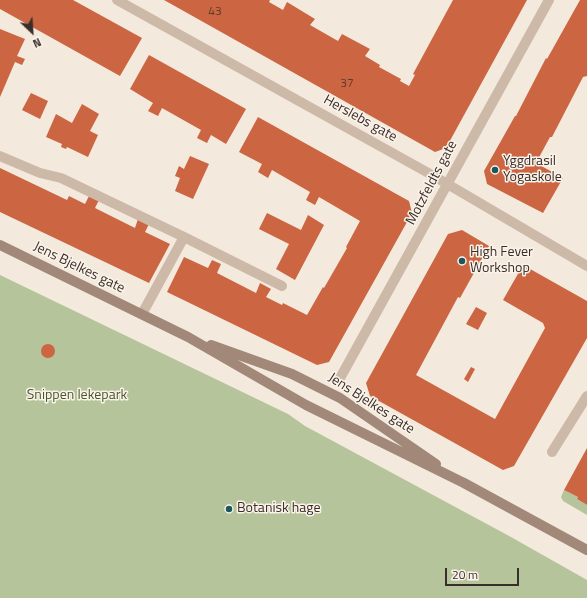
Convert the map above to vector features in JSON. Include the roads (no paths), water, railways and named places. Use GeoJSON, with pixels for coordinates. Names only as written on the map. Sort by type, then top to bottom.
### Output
{"type":"FeatureCollection","features":[{"type":"Feature","properties":{"kind":"main road","name":"Jens Bjelkes gate"},"geometry":{"type":"LineString","coordinates":[[0,245],[188,337],[313,409],[464,483],[587,550]]}},
{"type":"Feature","properties":{"kind":"main road","name":"Jens Bjelkes gate"},"geometry":{"type":"LineString","coordinates":[[188,337],[292,374],[340,398],[464,483]]}},
{"type":"Feature","properties":{"kind":"street","name":"Herslebs gate"},"geometry":{"type":"LineString","coordinates":[[117,0],[448,184],[587,266]]}},
{"type":"Feature","properties":{"kind":"street","name":"Motzfeldts gate"},"geometry":{"type":"LineString","coordinates":[[339,380],[549,0]]}},
{"type":"Feature","properties":{"kind":"street"},"geometry":{"type":"LineString","coordinates":[[0,156],[40,174],[61,178],[282,286]]}},
{"type":"Feature","properties":{"kind":"street"},"geometry":{"type":"LineString","coordinates":[[142,314],[184,237]]}},
{"type":"Feature","properties":{"kind":"street"},"geometry":{"type":"LineString","coordinates":[[552,452],[587,396]]}},
{"type":"Feature","properties":{"kind":"place","name":"Yggdrasil Yogaskole"},"geometry":{"type":"Point","coordinates":[495,170]}},
{"type":"Feature","properties":{"kind":"place","name":"High Fever Workshop"},"geometry":{"type":"Point","coordinates":[462,261]}},
{"type":"Feature","properties":{"kind":"place","name":"Botanisk hage"},"geometry":{"type":"Point","coordinates":[229,509]}},
{"type":"Feature","properties":{"kind":"park label","name":"Snippen lekepark"},"geometry":{"type":"Point","coordinates":[77,396]}}]}
